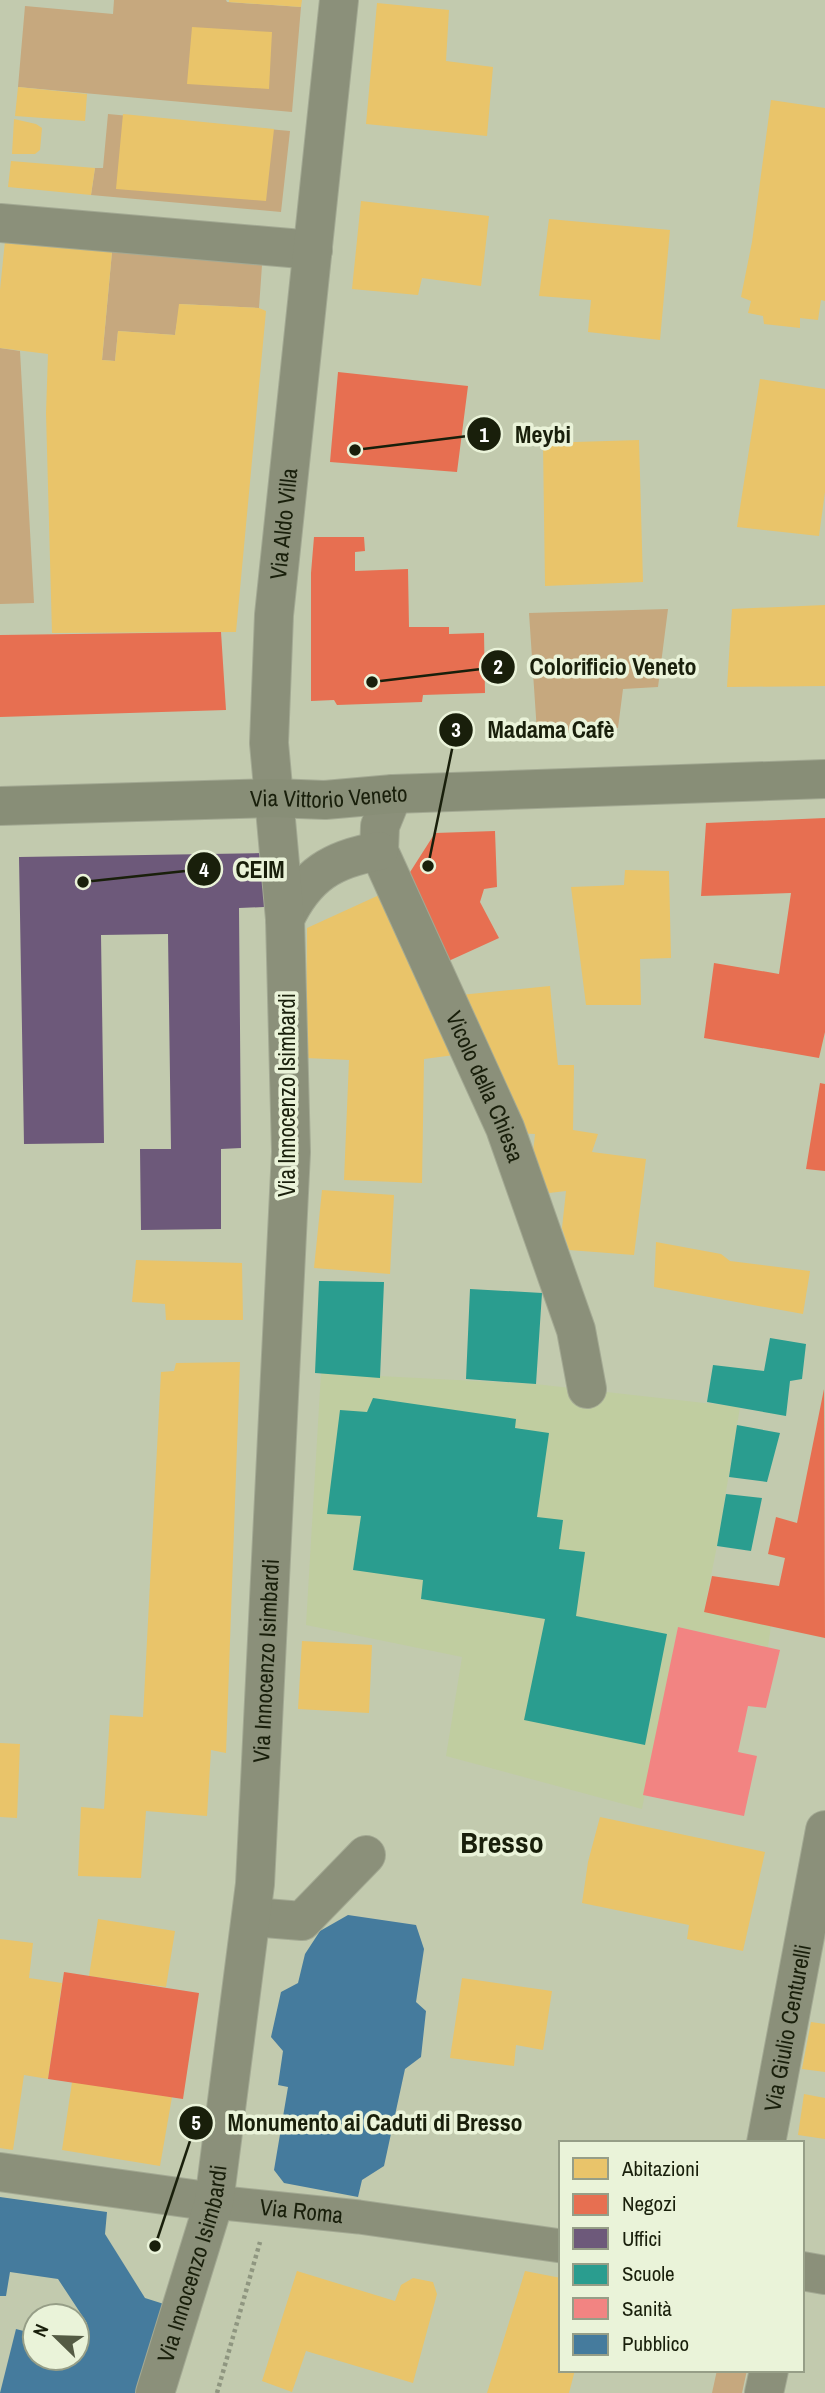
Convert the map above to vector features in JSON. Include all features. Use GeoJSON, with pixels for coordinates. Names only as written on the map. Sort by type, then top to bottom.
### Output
{"type":"FeatureCollection","features":[{"type":"Feature","properties":{"kind":"main road","name":"Via Vittorio Veneto"},"geometry":{"type":"LineString","coordinates":[[0,806],[274,798],[325,800],[393,794],[825,779]]}},
{"type":"Feature","properties":{"kind":"street","name":"Via Aldo Villa"},"geometry":{"type":"LineString","coordinates":[[274,798],[269,743],[274,615],[339,0]]}},
{"type":"Feature","properties":{"kind":"street"},"geometry":{"type":"LineString","coordinates":[[0,223],[313,250]]}},
{"type":"Feature","properties":{"kind":"street"},"geometry":{"type":"LineString","coordinates":[[285,919],[295,897],[311,879],[331,865],[355,856],[379,852],[380,826],[393,794]]}},
{"type":"Feature","properties":{"kind":"street","name":"Via Innocenzo Isimbardi"},"geometry":{"type":"LineString","coordinates":[[155,2393],[214,2202],[252,1917],[290,1152],[285,919],[274,798]]}},
{"type":"Feature","properties":{"kind":"street","name":"Vicolo della Chiesa"},"geometry":{"type":"LineString","coordinates":[[379,852],[506,1128],[576,1330],[587,1390]]}},
{"type":"Feature","properties":{"kind":"street","name":"Via Giulio Centurelli"},"geometry":{"type":"LineString","coordinates":[[766,2141],[825,1830]]}},
{"type":"Feature","properties":{"kind":"street"},"geometry":{"type":"LineString","coordinates":[[252,1917],[302,1921],[366,1855]]}},
{"type":"Feature","properties":{"kind":"street","name":"Via Roma"},"geometry":{"type":"LineString","coordinates":[[0,2172],[214,2202],[359,2217],[559,2246]]}},
{"type":"Feature","properties":{"kind":"street"},"geometry":{"type":"LineString","coordinates":[[804,2271],[825,2276]]}},
{"type":"Feature","properties":{"kind":"street"},"geometry":{"type":"LineString","coordinates":[[764,2393],[769,2372]]}},
{"type":"Feature","properties":{"kind":"path"},"geometry":{"type":"LineString","coordinates":[[217,2393],[270,2208]]}},
{"type":"Feature","properties":{"kind":"shaded area"},"geometry":{"type":"Polygon","coordinates":[[[114,0],[226,0],[301,7],[292,112],[18,87],[25,6],[113,14],[114,0]]]}},
{"type":"Feature","properties":{"kind":"shaded area"},"geometry":{"type":"Polygon","coordinates":[[[108,114],[290,131],[281,212],[91,195],[95,168],[103,168],[108,114]]]}},
{"type":"Feature","properties":{"kind":"shaded area"},"geometry":{"type":"Polygon","coordinates":[[[112,252],[262,265],[259,308],[180,304],[175,335],[118,331],[115,361],[102,360],[112,252]]]}},
{"type":"Feature","properties":{"kind":"shaded area"},"geometry":{"type":"Polygon","coordinates":[[[0,348],[20,351],[34,603],[0,604],[0,348]]]}},
{"type":"Feature","properties":{"kind":"shaded area"},"geometry":{"type":"Polygon","coordinates":[[[668,609],[658,687],[623,689],[618,728],[537,732],[529,613],[668,609]]]}},
{"type":"Feature","properties":{"kind":"shaded area"},"geometry":{"type":"Polygon","coordinates":[[[321,1373],[535,1384],[740,1407],[704,1611],[771,1626],[768,1647],[678,1627],[642,1809],[446,1756],[462,1657],[306,1625],[321,1373]]]}},
{"type":"Feature","properties":{"kind":"shaded area"},"geometry":{"type":"Polygon","coordinates":[[[717,2372],[747,2372],[742,2393],[712,2393],[717,2372]]]}},
{"type":"Feature","properties":{"kind":"building: Abitazioni"},"geometry":{"type":"Polygon","coordinates":[[[229,0],[302,0],[301,7],[229,0]]]}},
{"type":"Feature","properties":{"kind":"building: Abitazioni"},"geometry":{"type":"Polygon","coordinates":[[[377,3],[449,10],[446,61],[493,67],[487,136],[366,124],[377,3]]]}},
{"type":"Feature","properties":{"kind":"building: Abitazioni"},"geometry":{"type":"Polygon","coordinates":[[[192,27],[272,32],[269,89],[187,84],[192,27]]]}},
{"type":"Feature","properties":{"kind":"building: Abitazioni"},"geometry":{"type":"Polygon","coordinates":[[[18,87],[87,94],[85,121],[15,116],[18,87]]]}},
{"type":"Feature","properties":{"kind":"building: Abitazioni"},"geometry":{"type":"Polygon","coordinates":[[[771,100],[825,108],[825,301],[821,300],[818,320],[800,318],[800,328],[764,324],[763,316],[748,313],[751,301],[741,297],[752,242],[771,100]]]}},
{"type":"Feature","properties":{"kind":"building: Abitazioni"},"geometry":{"type":"Polygon","coordinates":[[[123,114],[274,129],[266,201],[116,189],[123,114]]]}},
{"type":"Feature","properties":{"kind":"building: Abitazioni"},"geometry":{"type":"Polygon","coordinates":[[[14,119],[42,128],[40,150],[35,154],[12,154],[14,119]]]}},
{"type":"Feature","properties":{"kind":"building: Abitazioni"},"geometry":{"type":"Polygon","coordinates":[[[11,161],[95,168],[91,195],[8,187],[11,161]]]}},
{"type":"Feature","properties":{"kind":"building: Abitazioni"},"geometry":{"type":"Polygon","coordinates":[[[361,201],[489,216],[481,286],[422,278],[418,295],[352,289],[361,201]]]}},
{"type":"Feature","properties":{"kind":"building: Abitazioni"},"geometry":{"type":"Polygon","coordinates":[[[549,219],[670,230],[660,340],[588,332],[591,300],[539,296],[549,219]]]}},
{"type":"Feature","properties":{"kind":"building: Abitazioni"},"geometry":{"type":"Polygon","coordinates":[[[5,241],[112,252],[102,360],[115,361],[118,331],[175,335],[179,304],[259,308],[266,311],[236,632],[52,633],[46,413],[48,354],[0,348],[0,290],[5,241]]]}},
{"type":"Feature","properties":{"kind":"building: Abitazioni"},"geometry":{"type":"Polygon","coordinates":[[[760,379],[825,389],[825,492],[819,536],[737,527],[760,379]]]}},
{"type":"Feature","properties":{"kind":"building: Abitazioni"},"geometry":{"type":"Polygon","coordinates":[[[639,440],[643,582],[545,586],[543,443],[639,440]]]}},
{"type":"Feature","properties":{"kind":"building: Abitazioni"},"geometry":{"type":"Polygon","coordinates":[[[825,605],[825,686],[727,687],[732,609],[825,605]]]}},
{"type":"Feature","properties":{"kind":"building: Abitazioni"},"geometry":{"type":"Polygon","coordinates":[[[625,870],[669,871],[671,958],[640,959],[641,1005],[586,1005],[571,887],[624,885],[625,870]]]}},
{"type":"Feature","properties":{"kind":"building: Abitazioni"},"geometry":{"type":"Polygon","coordinates":[[[388,891],[462,1054],[424,1059],[422,1183],[344,1180],[349,1060],[306,1058],[307,928],[388,891]]]}},
{"type":"Feature","properties":{"kind":"building: Abitazioni"},"geometry":{"type":"Polygon","coordinates":[[[550,986],[558,1065],[574,1065],[573,1130],[598,1134],[592,1152],[646,1159],[634,1255],[569,1250],[562,1228],[566,1191],[549,1193],[533,1153],[535,1134],[514,1133],[460,995],[550,986]]]}},
{"type":"Feature","properties":{"kind":"building: Abitazioni"},"geometry":{"type":"Polygon","coordinates":[[[322,1190],[394,1195],[390,1274],[314,1268],[322,1190]]]}},
{"type":"Feature","properties":{"kind":"building: Abitazioni"},"geometry":{"type":"Polygon","coordinates":[[[656,1242],[721,1254],[730,1261],[810,1271],[803,1314],[654,1287],[656,1242]]]}},
{"type":"Feature","properties":{"kind":"building: Abitazioni"},"geometry":{"type":"Polygon","coordinates":[[[136,1260],[242,1263],[243,1320],[166,1320],[165,1304],[132,1302],[136,1260]]]}},
{"type":"Feature","properties":{"kind":"building: Abitazioni"},"geometry":{"type":"Polygon","coordinates":[[[240,1362],[226,1753],[211,1750],[207,1816],[146,1811],[141,1878],[78,1876],[81,1807],[104,1809],[110,1715],[143,1717],[161,1372],[174,1371],[176,1363],[240,1362]]]}},
{"type":"Feature","properties":{"kind":"building: Abitazioni"},"geometry":{"type":"Polygon","coordinates":[[[302,1641],[372,1645],[369,1713],[298,1709],[302,1641]]]}},
{"type":"Feature","properties":{"kind":"building: Abitazioni"},"geometry":{"type":"Polygon","coordinates":[[[0,1743],[20,1744],[17,1818],[0,1817],[0,1743]]]}},
{"type":"Feature","properties":{"kind":"building: Abitazioni"},"geometry":{"type":"Polygon","coordinates":[[[600,1817],[765,1852],[743,1951],[687,1939],[689,1925],[582,1903],[588,1862],[600,1817]]]}},
{"type":"Feature","properties":{"kind":"building: Abitazioni"},"geometry":{"type":"Polygon","coordinates":[[[98,1919],[175,1931],[166,1987],[89,1976],[98,1919]]]}},
{"type":"Feature","properties":{"kind":"building: Abitazioni"},"geometry":{"type":"Polygon","coordinates":[[[0,1939],[33,1943],[29,1978],[62,1983],[48,2079],[24,2075],[13,2150],[0,2148],[0,1939]]]}},
{"type":"Feature","properties":{"kind":"building: Abitazioni"},"geometry":{"type":"Polygon","coordinates":[[[462,1978],[552,1991],[543,2050],[516,2045],[514,2066],[450,2058],[462,1978]]]}},
{"type":"Feature","properties":{"kind":"building: Abitazioni"},"geometry":{"type":"Polygon","coordinates":[[[811,2022],[825,2024],[825,2072],[802,2069],[811,2022]]]}},
{"type":"Feature","properties":{"kind":"building: Abitazioni"},"geometry":{"type":"Polygon","coordinates":[[[72,2082],[172,2097],[160,2166],[62,2150],[72,2082]]]}},
{"type":"Feature","properties":{"kind":"building: Abitazioni"},"geometry":{"type":"Polygon","coordinates":[[[804,2094],[825,2098],[825,2139],[798,2135],[804,2094]]]}},
{"type":"Feature","properties":{"kind":"building: Abitazioni"},"geometry":{"type":"Polygon","coordinates":[[[297,2271],[395,2301],[401,2285],[413,2278],[433,2282],[437,2294],[413,2383],[306,2351],[292,2392],[262,2381],[297,2271]]]}},
{"type":"Feature","properties":{"kind":"building: Abitazioni"},"geometry":{"type":"Polygon","coordinates":[[[525,2271],[559,2278],[559,2372],[574,2372],[569,2393],[487,2393],[525,2271]]]}},
{"type":"Feature","properties":{"kind":"building: Negozi"},"geometry":{"type":"Polygon","coordinates":[[[338,372],[468,386],[457,472],[330,462],[338,372]]]}},
{"type":"Feature","properties":{"kind":"building: Negozi"},"geometry":{"type":"Polygon","coordinates":[[[314,537],[364,537],[365,551],[355,552],[355,571],[408,569],[409,627],[449,627],[449,634],[484,633],[485,693],[423,695],[422,702],[337,705],[334,700],[311,701],[311,573],[314,537]]]}},
{"type":"Feature","properties":{"kind":"building: Negozi"},"geometry":{"type":"Polygon","coordinates":[[[221,632],[226,710],[0,717],[0,635],[221,632]]]}},
{"type":"Feature","properties":{"kind":"building: Negozi"},"geometry":{"type":"Polygon","coordinates":[[[825,818],[825,1032],[819,1058],[704,1038],[714,963],[779,974],[791,893],[701,896],[706,823],[825,818]]]}},
{"type":"Feature","properties":{"kind":"building: Negozi"},"geometry":{"type":"Polygon","coordinates":[[[495,831],[497,887],[484,889],[480,902],[499,938],[442,964],[405,880],[435,833],[495,831]]]}},
{"type":"Feature","properties":{"kind":"building: Negozi"},"geometry":{"type":"Polygon","coordinates":[[[820,1083],[825,1084],[825,1171],[806,1169],[820,1083]]]}},
{"type":"Feature","properties":{"kind":"building: Negozi"},"geometry":{"type":"Polygon","coordinates":[[[824,1389],[825,1638],[704,1612],[712,1576],[779,1586],[785,1558],[768,1554],[776,1517],[797,1523],[824,1389]]]}},
{"type":"Feature","properties":{"kind":"building: Negozi"},"geometry":{"type":"Polygon","coordinates":[[[64,1972],[199,1993],[183,2099],[48,2079],[64,1972]]]}},
{"type":"Feature","properties":{"kind":"building: Uffici"},"geometry":{"type":"Polygon","coordinates":[[[264,853],[264,907],[239,908],[241,1148],[221,1149],[221,1229],[141,1230],[140,1149],[171,1149],[168,934],[101,935],[104,1143],[24,1144],[19,857],[264,853]]]}},
{"type":"Feature","properties":{"kind":"building: Scuole"},"geometry":{"type":"Polygon","coordinates":[[[319,1281],[384,1282],[380,1378],[315,1373],[319,1281]]]}},
{"type":"Feature","properties":{"kind":"building: Scuole"},"geometry":{"type":"Polygon","coordinates":[[[470,1289],[542,1293],[536,1384],[466,1379],[470,1289]]]}},
{"type":"Feature","properties":{"kind":"building: Scuole"},"geometry":{"type":"Polygon","coordinates":[[[770,1338],[806,1344],[802,1379],[790,1381],[786,1416],[707,1402],[713,1365],[764,1371],[770,1338]]]}},
{"type":"Feature","properties":{"kind":"building: Scuole"},"geometry":{"type":"Polygon","coordinates":[[[373,1398],[516,1419],[515,1428],[549,1433],[537,1517],[563,1520],[559,1549],[585,1552],[576,1616],[667,1634],[645,1745],[524,1720],[545,1619],[421,1599],[423,1580],[353,1570],[361,1516],[327,1514],[340,1410],[367,1412],[373,1398]]]}},
{"type":"Feature","properties":{"kind":"building: Scuole"},"geometry":{"type":"Polygon","coordinates":[[[737,1425],[780,1433],[767,1482],[729,1477],[737,1425]]]}},
{"type":"Feature","properties":{"kind":"building: Scuole"},"geometry":{"type":"Polygon","coordinates":[[[726,1494],[762,1498],[751,1551],[717,1546],[726,1494]]]}},
{"type":"Feature","properties":{"kind":"building: Sanità"},"geometry":{"type":"Polygon","coordinates":[[[678,1627],[780,1650],[766,1708],[748,1706],[738,1752],[757,1756],[744,1816],[643,1795],[678,1627]]]}},
{"type":"Feature","properties":{"kind":"building: Pubblico"},"geometry":{"type":"Polygon","coordinates":[[[348,1915],[416,1925],[424,1949],[416,2002],[426,2011],[421,2057],[405,2069],[384,2166],[362,2180],[358,2197],[284,2183],[274,2170],[288,2087],[278,2085],[283,2051],[271,2037],[281,1992],[298,1983],[305,1954],[320,1931],[348,1915]]]}},
{"type":"Feature","properties":{"kind":"building: Pubblico"},"geometry":{"type":"Polygon","coordinates":[[[0,2197],[107,2212],[105,2234],[145,2298],[167,2305],[142,2393],[0,2393],[16,2329],[21,2330],[21,2372],[91,2372],[91,2302],[73,2302],[58,2279],[10,2272],[6,2296],[0,2296],[0,2197]]]}},
{"type":"Feature","properties":{"kind":"place","name":"Meybi"},"geometry":{"type":"Point","coordinates":[355,450]}},
{"type":"Feature","properties":{"kind":"place","name":"Colorificio Veneto"},"geometry":{"type":"Point","coordinates":[372,682]}},
{"type":"Feature","properties":{"kind":"place","name":"Madama Cafè"},"geometry":{"type":"Point","coordinates":[428,866]}},
{"type":"Feature","properties":{"kind":"place","name":"CEIM"},"geometry":{"type":"Point","coordinates":[83,882]}},
{"type":"Feature","properties":{"kind":"place","name":"Monumento ai Caduti di Bresso"},"geometry":{"type":"Point","coordinates":[155,2246]}},
{"type":"Feature","properties":{"kind":"district","name":"Bresso"},"geometry":{"type":"Point","coordinates":[502,1843]}}]}
